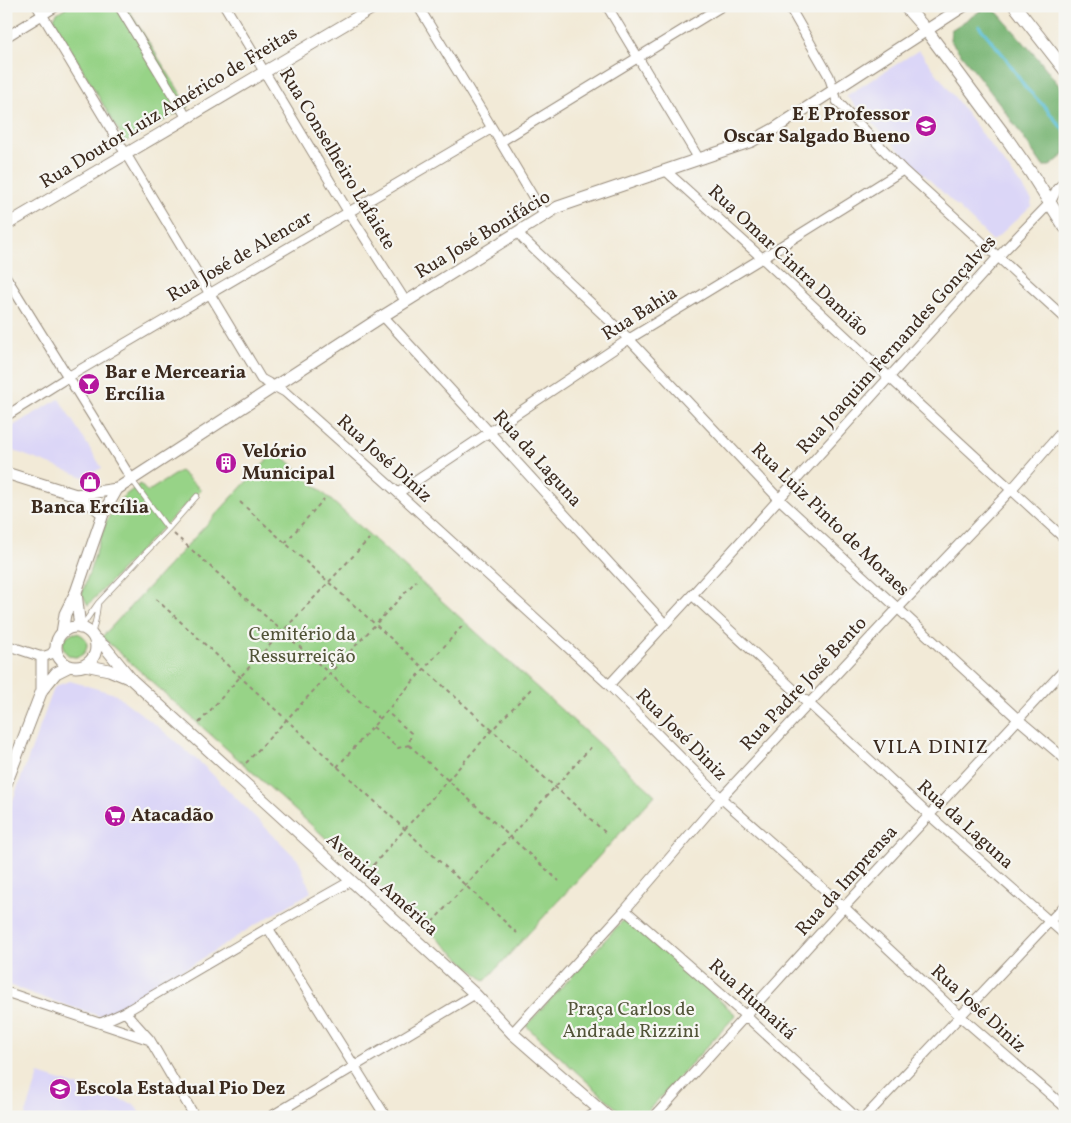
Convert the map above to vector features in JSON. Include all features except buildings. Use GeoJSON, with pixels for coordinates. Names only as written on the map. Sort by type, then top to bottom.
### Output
{"type":"FeatureCollection","features":[{"type":"Feature","properties":{"kind":"main road"},"geometry":{"type":"LineString","coordinates":[[905,6],[927,30],[1005,136],[1065,227]]}},
{"type":"Feature","properties":{"kind":"main road"},"geometry":{"type":"LineString","coordinates":[[1015,6],[1065,70]]}},
{"type":"Feature","properties":{"kind":"street","name":"Rua José Diniz"},"geometry":{"type":"LineString","coordinates":[[37,6],[261,379],[285,392],[398,493],[608,684],[721,798],[844,907],[960,1016],[1065,1107]]}},
{"type":"Feature","properties":{"kind":"street"},"geometry":{"type":"LineString","coordinates":[[6,37],[57,6]]}},
{"type":"Feature","properties":{"kind":"street"},"geometry":{"type":"LineString","coordinates":[[120,6],[187,118]]}},
{"type":"Feature","properties":{"kind":"street","name":"Rua Conselheiro Lafaiete"},"geometry":{"type":"LineString","coordinates":[[225,6],[349,213],[406,302]]}},
{"type":"Feature","properties":{"kind":"street","name":"Rua Doutor Luiz Américo de Freitas"},"geometry":{"type":"LineString","coordinates":[[6,225],[376,6]]}},
{"type":"Feature","properties":{"kind":"street"},"geometry":{"type":"LineString","coordinates":[[418,6],[538,205],[547,215]]}},
{"type":"Feature","properties":{"kind":"street"},"geometry":{"type":"LineString","coordinates":[[607,6],[699,159]]}},
{"type":"Feature","properties":{"kind":"street"},"geometry":{"type":"LineString","coordinates":[[500,142],[722,6]]}},
{"type":"Feature","properties":{"kind":"street"},"geometry":{"type":"LineString","coordinates":[[789,6],[829,76],[837,101],[903,170],[1065,318]]}},
{"type":"Feature","properties":{"kind":"street","name":"Rua José Bonifácio"},"geometry":{"type":"LineString","coordinates":[[117,489],[383,316],[558,207],[752,141],[774,129],[964,6]]}},
{"type":"Feature","properties":{"kind":"street","name":"Rua José de Alencar"},"geometry":{"type":"LineString","coordinates":[[6,416],[68,377],[492,128]]}},
{"type":"Feature","properties":{"kind":"street","name":"Rua Bahia"},"geometry":{"type":"LineString","coordinates":[[398,493],[630,339],[903,170]]}},
{"type":"Feature","properties":{"kind":"street","name":"Rua Omar Cintra Damião"},"geometry":{"type":"LineString","coordinates":[[666,171],[1065,539]]}},
{"type":"Feature","properties":{"kind":"street","name":"Rua Joaquim Fernandes Gonçalves"},"geometry":{"type":"LineString","coordinates":[[608,684],[692,595],[998,257],[1050,203],[1057,189],[1065,182]]}},
{"type":"Feature","properties":{"kind":"street","name":"Rua Luiz Pinto de Moraes"},"geometry":{"type":"LineString","coordinates":[[518,232],[524,240],[630,339],[779,499],[1019,720],[1065,759]]}},
{"type":"Feature","properties":{"kind":"street"},"geometry":{"type":"LineString","coordinates":[[6,277],[132,480]]}},
{"type":"Feature","properties":{"kind":"street","name":"Rua da Laguna"},"geometry":{"type":"LineString","coordinates":[[383,316],[665,624]]}},
{"type":"Feature","properties":{"kind":"street","name":"Rua Padre José Bento"},"geometry":{"type":"LineString","coordinates":[[512,1033],[625,910],[721,798],[808,703],[1011,490],[1065,428]]}},
{"type":"Feature","properties":{"kind":"street"},"geometry":{"type":"LineString","coordinates":[[6,473],[76,495],[103,514]]}},
{"type":"Feature","properties":{"kind":"street"},"geometry":{"type":"LineString","coordinates":[[76,495],[117,489]]}},
{"type":"Feature","properties":{"kind":"street"},"geometry":{"type":"LineString","coordinates":[[6,645],[42,657],[50,654],[56,648],[62,633],[65,614],[76,592],[103,514],[117,489]]}},
{"type":"Feature","properties":{"kind":"street"},"geometry":{"type":"LineString","coordinates":[[76,592],[81,628]]}},
{"type":"Feature","properties":{"kind":"street","name":"Rua da Laguna"},"geometry":{"type":"LineString","coordinates":[[692,595],[929,815],[1065,935]]}},
{"type":"Feature","properties":{"kind":"street"},"geometry":{"type":"LineString","coordinates":[[56,648],[59,657],[65,664],[70,666],[85,665],[93,656],[96,644],[93,637],[85,630],[71,628],[62,633]]}},
{"type":"Feature","properties":{"kind":"street","name":"Avenida América"},"geometry":{"type":"LineString","coordinates":[[93,637],[105,647],[132,680],[475,994],[512,1033],[604,1113]]}},
{"type":"Feature","properties":{"kind":"street"},"geometry":{"type":"LineString","coordinates":[[42,657],[42,690]]}},
{"type":"Feature","properties":{"kind":"street","name":"Avenida América"},"geometry":{"type":"LineString","coordinates":[[85,665],[109,670],[132,680]]}},
{"type":"Feature","properties":{"kind":"street"},"geometry":{"type":"LineString","coordinates":[[6,784],[42,690],[56,673],[70,666]]}},
{"type":"Feature","properties":{"kind":"street","name":"Rua da Imprensa"},"geometry":{"type":"LineString","coordinates":[[654,1117],[844,907],[1065,669]]}},
{"type":"Feature","properties":{"kind":"street"},"geometry":{"type":"LineString","coordinates":[[101,1023],[126,1012],[352,881]]}},
{"type":"Feature","properties":{"kind":"street"},"geometry":{"type":"LineString","coordinates":[[866,1117],[1065,905]]}},
{"type":"Feature","properties":{"kind":"street","name":"Rua Humaitá"},"geometry":{"type":"LineString","coordinates":[[625,910],[746,1016],[856,1117]]}},
{"type":"Feature","properties":{"kind":"street"},"geometry":{"type":"LineString","coordinates":[[268,928],[386,1117]]}},
{"type":"Feature","properties":{"kind":"street"},"geometry":{"type":"LineString","coordinates":[[6,992],[150,1040]]}},
{"type":"Feature","properties":{"kind":"street"},"geometry":{"type":"LineString","coordinates":[[270,1117],[475,994]]}},
{"type":"Feature","properties":{"kind":"street"},"geometry":{"type":"LineString","coordinates":[[126,1012],[150,1040],[195,1117]]}},
{"type":"Feature","properties":{"kind":"street"},"geometry":{"type":"LineString","coordinates":[[589,1117],[604,1113]]}},
{"type":"Feature","properties":{"kind":"lane"},"geometry":{"type":"LineString","coordinates":[[132,480],[168,529]]}},
{"type":"Feature","properties":{"kind":"lane"},"geometry":{"type":"LineString","coordinates":[[81,628],[98,602],[197,496]]}},
{"type":"Feature","properties":{"kind":"lane"},"geometry":{"type":"LineString","coordinates":[[93,637],[98,602]]}},
{"type":"Feature","properties":{"kind":"path"},"geometry":{"type":"LineString","coordinates":[[285,543],[324,498]]}},
{"type":"Feature","properties":{"kind":"path"},"geometry":{"type":"LineString","coordinates":[[240,502],[607,834]]}},
{"type":"Feature","properties":{"kind":"path"},"geometry":{"type":"LineString","coordinates":[[168,529],[380,719]]}},
{"type":"Feature","properties":{"kind":"path"},"geometry":{"type":"LineString","coordinates":[[200,723],[240,677],[369,539]]}},
{"type":"Feature","properties":{"kind":"path"},"geometry":{"type":"LineString","coordinates":[[246,763],[416,581]]}},
{"type":"Feature","properties":{"kind":"path"},"geometry":{"type":"LineString","coordinates":[[156,599],[516,933]]}},
{"type":"Feature","properties":{"kind":"path"},"geometry":{"type":"LineString","coordinates":[[337,767],[464,624]]}},
{"type":"Feature","properties":{"kind":"path"},"geometry":{"type":"LineString","coordinates":[[368,871],[492,730],[532,688]]}},
{"type":"Feature","properties":{"kind":"path"},"geometry":{"type":"LineString","coordinates":[[386,711],[411,732],[409,745]]}},
{"type":"Feature","properties":{"kind":"path"},"geometry":{"type":"LineString","coordinates":[[372,727],[398,748],[409,745]]}},
{"type":"Feature","properties":{"kind":"path"},"geometry":{"type":"LineString","coordinates":[[409,745],[560,881]]}},
{"type":"Feature","properties":{"kind":"path"},"geometry":{"type":"LineString","coordinates":[[427,928],[593,745]]}},
{"type":"Feature","properties":{"kind":"shaded area","name":"E E Professor Oscar Salgado Bueno"},"geometry":{"type":"Polygon","coordinates":[[[919,50],[1032,200],[1031,206],[993,241],[846,96],[919,50]]]}},
{"type":"Feature","properties":{"kind":"shaded area"},"geometry":{"type":"Polygon","coordinates":[[[59,399],[102,468],[84,477],[6,448],[6,430],[59,399]]]}},
{"type":"Feature","properties":{"kind":"shaded area"},"geometry":{"type":"Polygon","coordinates":[[[70,681],[115,694],[161,729],[205,767],[299,861],[311,892],[192,965],[158,983],[111,1015],[103,1017],[6,984],[6,819],[54,688],[70,681]]]}},
{"type":"Feature","properties":{"kind":"shaded area","name":"Escola Estadual Pio Dez"},"geometry":{"type":"Polygon","coordinates":[[[39,1074],[134,1104],[142,1117],[25,1117],[39,1074]]]}},
{"type":"Feature","properties":{"kind":"green space"},"geometry":{"type":"Polygon","coordinates":[[[68,6],[126,6],[189,107],[125,142],[56,24],[54,18],[57,13],[68,6]]]}},
{"type":"Feature","properties":{"kind":"green space"},"geometry":{"type":"Polygon","coordinates":[[[988,6],[998,13],[1065,93],[1065,154],[1050,166],[1043,166],[1000,104],[950,40],[951,30],[988,6]]]}},
{"type":"Feature","properties":{"kind":"green space","name":"Cemitério da Ressurreição"},"geometry":{"type":"Polygon","coordinates":[[[276,450],[655,795],[485,981],[102,637],[276,450]]]}},
{"type":"Feature","properties":{"kind":"green space"},"geometry":{"type":"Polygon","coordinates":[[[180,471],[201,490],[88,605],[82,594],[106,522],[119,500],[140,484],[147,492],[180,471]]]}},
{"type":"Feature","properties":{"kind":"green space"},"geometry":{"type":"Polygon","coordinates":[[[75,633],[84,636],[87,645],[84,654],[75,657],[66,654],[63,645],[66,636],[75,633]]]}},
{"type":"Feature","properties":{"kind":"green space","name":"Praça Carlos de Andrade Rizzini"},"geometry":{"type":"Polygon","coordinates":[[[627,916],[736,1015],[642,1117],[626,1117],[526,1026],[627,916]]]}},
{"type":"Feature","properties":{"kind":"waterway"},"geometry":{"type":"LineString","coordinates":[[979,26],[1005,57],[1025,87],[1045,107],[1065,132]]}},
{"type":"Feature","properties":{"kind":"place","name":"E E Professor Oscar Salgado Bueno"},"geometry":{"type":"Point","coordinates":[926,126]}},
{"type":"Feature","properties":{"kind":"place","name":"Bar e Mercearia Ercília"},"geometry":{"type":"Point","coordinates":[89,384]}},
{"type":"Feature","properties":{"kind":"place","name":"Velório Municipal"},"geometry":{"type":"Point","coordinates":[226,463]}},
{"type":"Feature","properties":{"kind":"place","name":"Banca Ercília"},"geometry":{"type":"Point","coordinates":[90,482]}},
{"type":"Feature","properties":{"kind":"place","name":"Atacadão"},"geometry":{"type":"Point","coordinates":[115,816]}},
{"type":"Feature","properties":{"kind":"place","name":"Escola Estadual Pio Dez"},"geometry":{"type":"Point","coordinates":[60,1089]}},
{"type":"Feature","properties":{"kind":"district","name":"VILA DINIZ"},"geometry":{"type":"Point","coordinates":[931,748]}}]}
